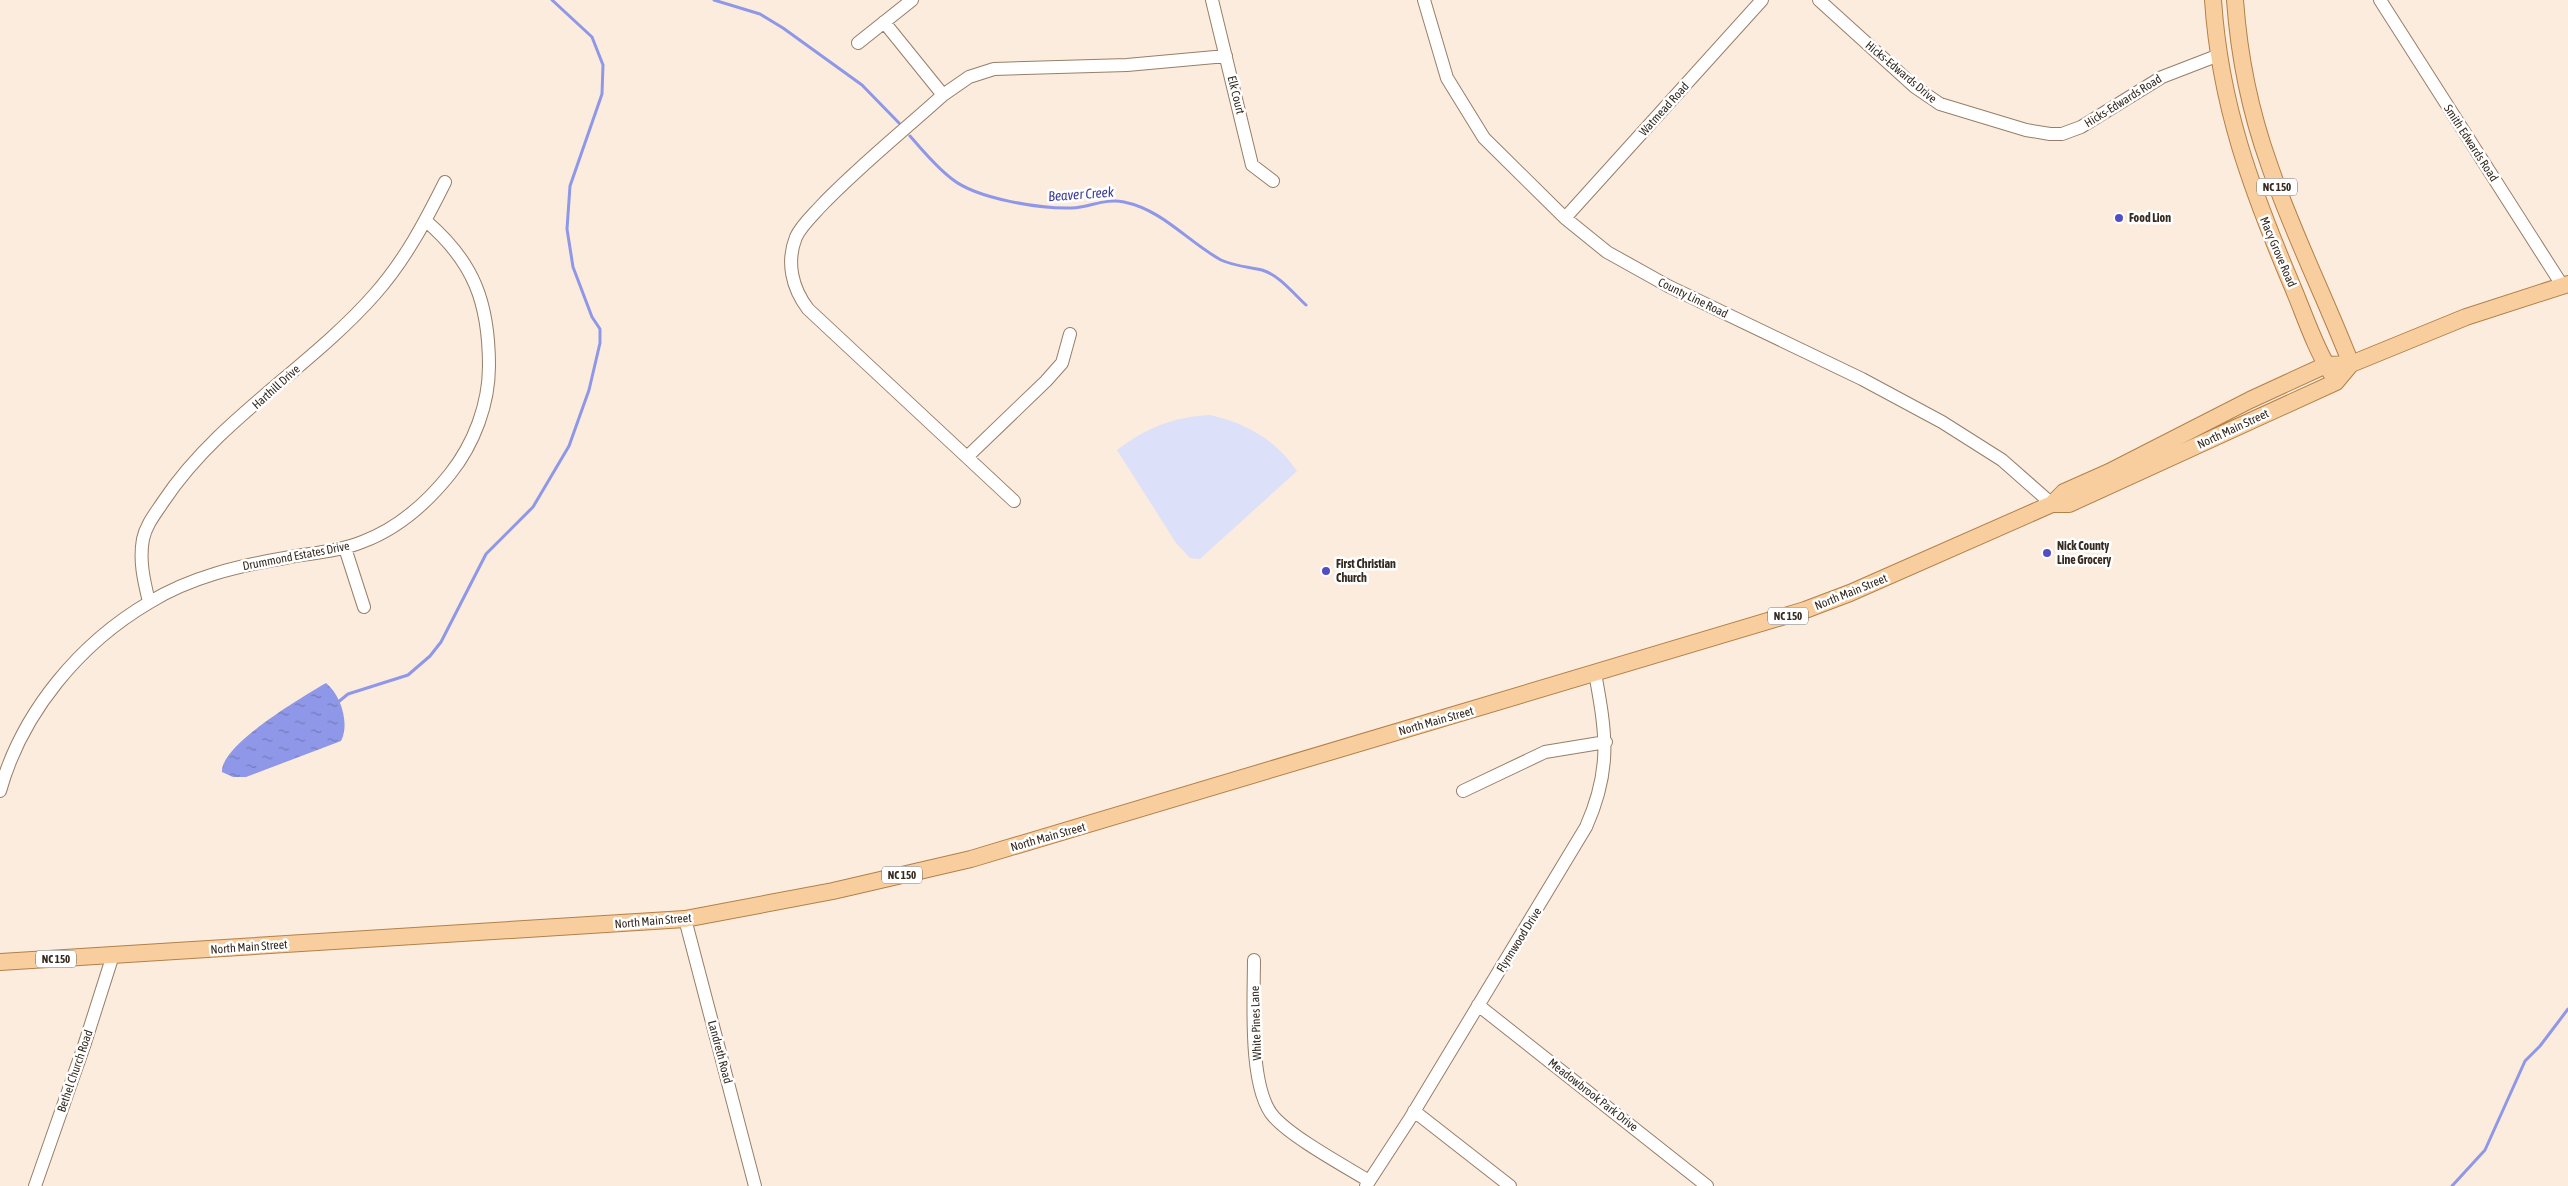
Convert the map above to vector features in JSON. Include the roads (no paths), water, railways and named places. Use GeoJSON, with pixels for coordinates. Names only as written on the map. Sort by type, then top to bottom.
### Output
{"type":"FeatureCollection","features":[{"type":"Feature","properties":{"kind":"main road","name":"Macy Grove Road"},"geometry":{"type":"LineString","coordinates":[[2213,0],[2220,55],[2233,127],[2254,194],[2326,365],[2336,382]]}},
{"type":"Feature","properties":{"kind":"main road","name":"Macy Grove Road"},"geometry":{"type":"LineString","coordinates":[[2235,0],[2245,77],[2262,143],[2285,207],[2351,364]]}},
{"type":"Feature","properties":{"kind":"main road","name":"North Main Street"},"geometry":{"type":"LineString","coordinates":[[0,962],[685,919],[833,891],[971,858],[1829,602],[2052,504],[2064,492],[2109,472],[2243,403],[2326,365],[2351,364],[2466,317],[2565,285]]}},
{"type":"Feature","properties":{"kind":"main road","name":"North Main Street"},"geometry":{"type":"LineString","coordinates":[[2052,504],[2069,504],[2336,382],[2351,364]]}},
{"type":"Feature","properties":{"kind":"street"},"geometry":{"type":"LineString","coordinates":[[858,43],[912,0]]}},
{"type":"Feature","properties":{"kind":"street","name":"Elk Court"},"geometry":{"type":"LineString","coordinates":[[1212,0],[1252,165],[1273,181]]}},
{"type":"Feature","properties":{"kind":"street","name":"County Line Road"},"geometry":{"type":"LineString","coordinates":[[1424,0],[1447,78],[1484,138],[1565,218],[1607,252],[1636,269],[1862,379],[1950,426],[2002,460],[2052,504]]}},
{"type":"Feature","properties":{"kind":"street","name":"Watmead Road"},"geometry":{"type":"LineString","coordinates":[[1565,218],[1762,0]]}},
{"type":"Feature","properties":{"kind":"street","name":"Hicks-Edwards Drive"},"geometry":{"type":"LineString","coordinates":[[1819,0],[1915,87],[1940,104],[2026,130]]}},
{"type":"Feature","properties":{"kind":"street","name":"Smith Edwards Road"},"geometry":{"type":"LineString","coordinates":[[2380,0],[2565,285]]}},
{"type":"Feature","properties":{"kind":"street"},"geometry":{"type":"LineString","coordinates":[[884,22],[942,95]]}},
{"type":"Feature","properties":{"kind":"street","name":"Hicks-Edwards Road"},"geometry":{"type":"LineString","coordinates":[[2026,130],[2050,134],[2071,132],[2120,105],[2162,77],[2220,55]]}},
{"type":"Feature","properties":{"kind":"street"},"geometry":{"type":"LineString","coordinates":[[1014,501],[808,309],[796,289],[791,261],[797,236],[830,196],[942,95],[969,77],[994,69],[1127,65],[1226,56]]}},
{"type":"Feature","properties":{"kind":"street","name":"Harthill Drive"},"geometry":{"type":"LineString","coordinates":[[149,602],[142,576],[141,556],[144,537],[151,520],[169,494],[214,442],[324,345],[375,294],[404,258],[445,182]]}},
{"type":"Feature","properties":{"kind":"street","name":"Drummond Estates Drive"},"geometry":{"type":"LineString","coordinates":[[0,791],[5,774],[34,714],[66,670],[102,636],[149,602],[178,587],[211,574],[284,558],[344,548],[362,542],[399,523],[418,509],[458,464],[471,442],[486,394],[489,345],[487,322],[480,296],[460,254],[426,220]]}},
{"type":"Feature","properties":{"kind":"street"},"geometry":{"type":"LineString","coordinates":[[967,457],[1046,381],[1062,363],[1070,334]]}},
{"type":"Feature","properties":{"kind":"street"},"geometry":{"type":"LineString","coordinates":[[344,548],[364,607]]}},
{"type":"Feature","properties":{"kind":"street","name":"Flynnwood Drive"},"geometry":{"type":"LineString","coordinates":[[1367,1184],[1414,1111],[1586,827],[1601,790],[1606,742],[1596,673]]}},
{"type":"Feature","properties":{"kind":"street"},"geometry":{"type":"LineString","coordinates":[[1463,791],[1545,752],[1606,742]]}},
{"type":"Feature","properties":{"kind":"street","name":"Landreth Road"},"geometry":{"type":"LineString","coordinates":[[685,919],[755,1186]]}},
{"type":"Feature","properties":{"kind":"street","name":"Bethel Church Road"},"geometry":{"type":"LineString","coordinates":[[35,1186],[84,1046],[113,955]]}},
{"type":"Feature","properties":{"kind":"street","name":"White Pines Lane"},"geometry":{"type":"LineString","coordinates":[[1254,960],[1255,1056],[1265,1104],[1282,1126],[1367,1184]]}},
{"type":"Feature","properties":{"kind":"street","name":"Meadowbrook Park Drive"},"geometry":{"type":"LineString","coordinates":[[1478,1005],[1707,1186]]}},
{"type":"Feature","properties":{"kind":"street"},"geometry":{"type":"LineString","coordinates":[[1414,1111],[1510,1186]]}},
{"type":"Feature","properties":{"kind":"water"},"geometry":{"type":"Polygon","coordinates":[[[326,683],[340,702],[345,726],[341,741],[246,777],[233,777],[222,772],[225,761],[248,735],[326,683]]]}},
{"type":"Feature","properties":{"kind":"waterway"},"geometry":{"type":"LineString","coordinates":[[337,703],[348,694],[408,675],[430,656],[441,642],[486,554],[533,507],[569,446],[589,390],[600,343],[600,329],[592,317],[573,267],[567,229],[570,186],[602,94],[603,65],[592,37],[552,0]]}},
{"type":"Feature","properties":{"kind":"waterway","name":"Beaver Creek"},"geometry":{"type":"LineString","coordinates":[[714,0],[760,14],[783,28],[862,85],[899,123]]}},
{"type":"Feature","properties":{"kind":"waterway","name":"Beaver Creek"},"geometry":{"type":"LineString","coordinates":[[910,136],[946,174],[963,186],[977,192],[1027,205],[1044,207],[1072,208],[1111,201],[1138,206],[1163,219],[1221,260],[1268,272],[1286,285],[1306,305]]}},
{"type":"Feature","properties":{"kind":"waterway"},"geometry":{"type":"LineString","coordinates":[[2452,1186],[2485,1150],[2525,1061],[2540,1046],[2568,1009]]}},
{"type":"Feature","properties":{"kind":"place","name":"Food Lion"},"geometry":{"type":"Point","coordinates":[2119,218]}},
{"type":"Feature","properties":{"kind":"place","name":"Nick County Line Grocery"},"geometry":{"type":"Point","coordinates":[2047,553]}},
{"type":"Feature","properties":{"kind":"place","name":"First Christian Church"},"geometry":{"type":"Point","coordinates":[1326,571]}}]}
